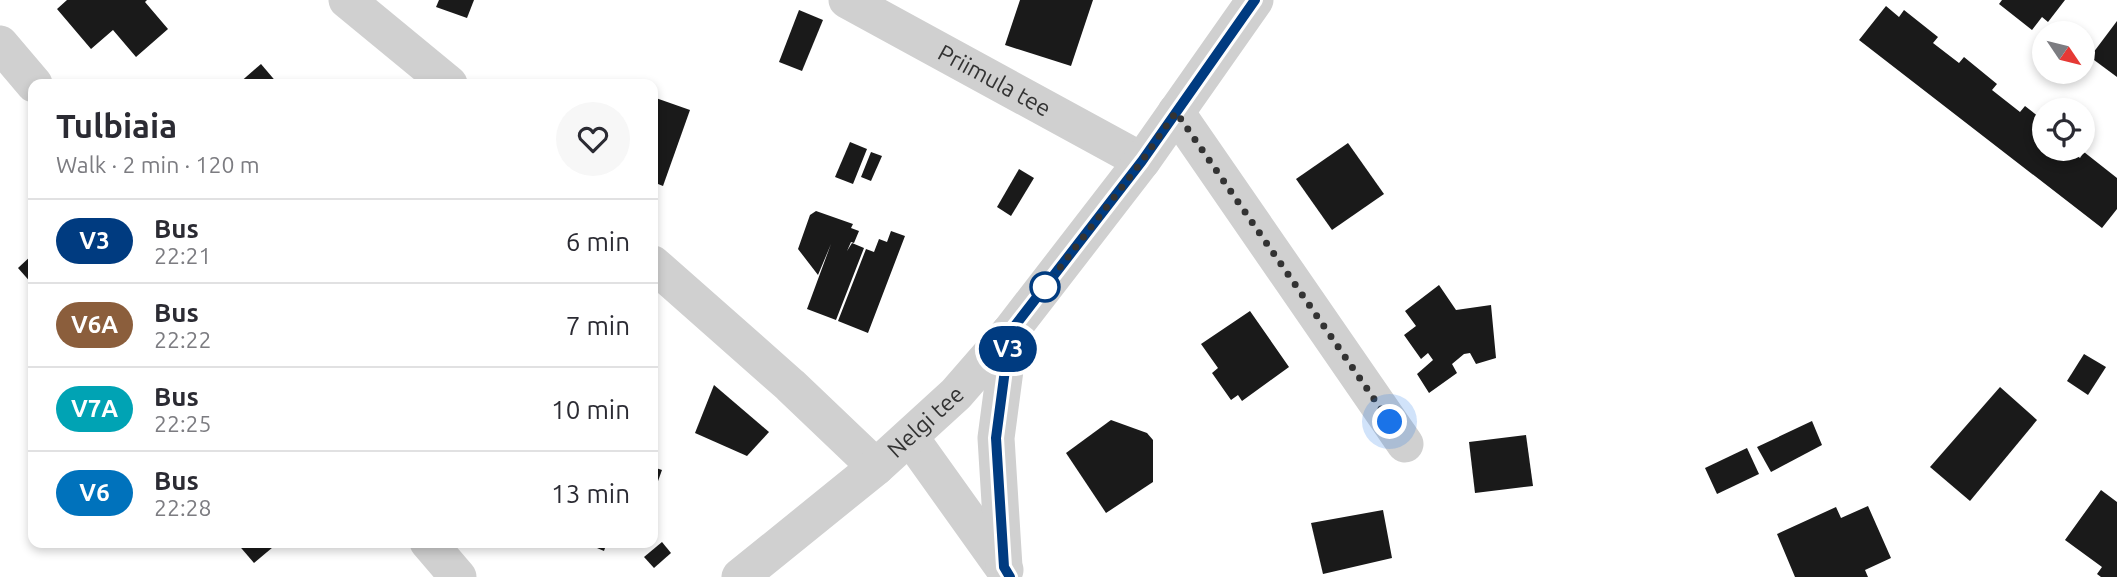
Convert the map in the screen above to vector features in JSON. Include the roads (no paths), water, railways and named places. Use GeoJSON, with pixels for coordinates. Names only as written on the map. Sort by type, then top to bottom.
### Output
{"type":"FeatureCollection","features":[{"type":"Feature","properties":{"kind":"street"},"geometry":{"type":"LineString","coordinates":[[347,0],[443,79]]}},
{"type":"Feature","properties":{"kind":"street","name":"Priimula tee"},"geometry":{"type":"LineString","coordinates":[[847,0],[1142,161]]}},
{"type":"Feature","properties":{"kind":"street","name":"Nelgi tee"},"geometry":{"type":"LineString","coordinates":[[740,577],[876,467],[956,394],[1010,332],[1142,161],[1255,0]]}},
{"type":"Feature","properties":{"kind":"street"},"geometry":{"type":"LineString","coordinates":[[0,44],[30,79]]}},
{"type":"Feature","properties":{"kind":"street"},"geometry":{"type":"LineString","coordinates":[[1176,112],[1405,444]]}},
{"type":"Feature","properties":{"kind":"street"},"geometry":{"type":"LineString","coordinates":[[658,268],[790,385],[876,467]]}},
{"type":"Feature","properties":{"kind":"street"},"geometry":{"type":"LineString","coordinates":[[1007,572],[996,438],[1010,332]]}},
{"type":"Feature","properties":{"kind":"street"},"geometry":{"type":"LineString","coordinates":[[910,437],[1007,572]]}},
{"type":"Feature","properties":{"kind":"street"},"geometry":{"type":"LineString","coordinates":[[433,548],[458,577]]}}]}
